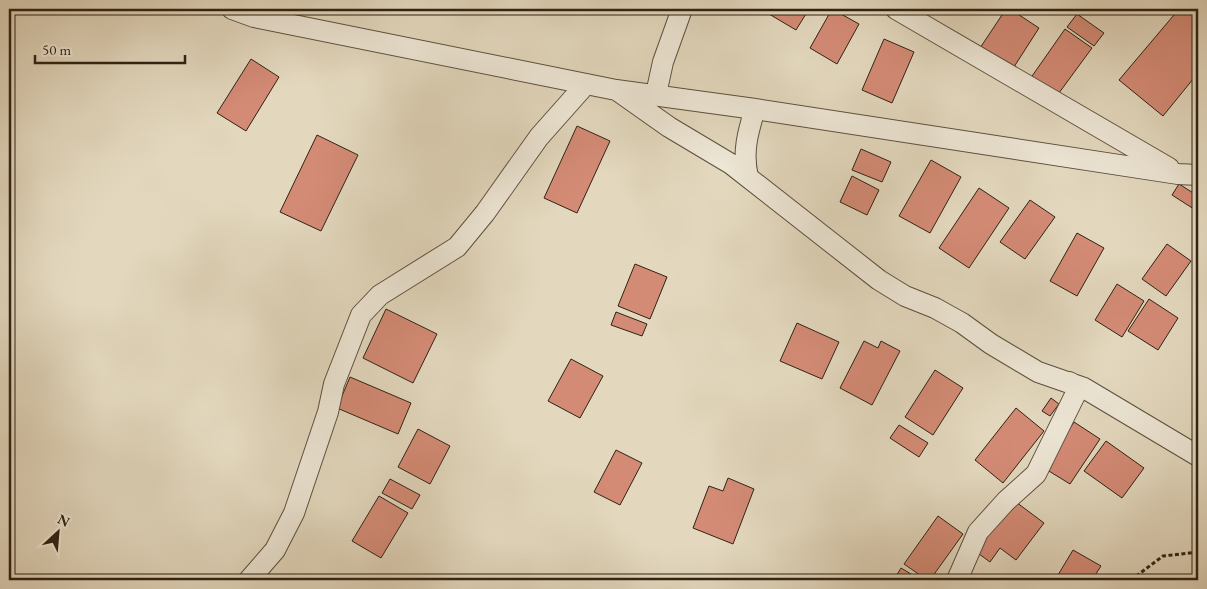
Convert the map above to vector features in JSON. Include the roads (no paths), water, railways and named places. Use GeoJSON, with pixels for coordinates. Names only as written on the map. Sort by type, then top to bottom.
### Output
{"type":"FeatureCollection","features":[{"type":"Feature","properties":{"kind":"street"},"geometry":{"type":"LineString","coordinates":[[232,9],[254,17],[616,90],[754,108],[1178,174],[1198,174]]}},
{"type":"Feature","properties":{"kind":"street"},"geometry":{"type":"LineString","coordinates":[[656,94],[663,62],[682,9]]}},
{"type":"Feature","properties":{"kind":"street"},"geometry":{"type":"LineString","coordinates":[[896,9],[1178,174]]}},
{"type":"Feature","properties":{"kind":"street"},"geometry":{"type":"LineString","coordinates":[[249,580],[275,550],[294,513],[328,412],[334,384],[361,315],[380,295],[457,247],[539,137],[586,84]]}},
{"type":"Feature","properties":{"kind":"street"},"geometry":{"type":"LineString","coordinates":[[616,90],[669,128],[748,177],[879,280],[905,296],[935,308],[962,323],[991,344],[1038,372],[1080,387],[1198,456]]}},
{"type":"Feature","properties":{"kind":"street"},"geometry":{"type":"LineString","coordinates":[[748,177],[744,153],[754,108]]}},
{"type":"Feature","properties":{"kind":"street"},"geometry":{"type":"LineString","coordinates":[[957,580],[978,532],[1006,500],[1036,474],[1080,387]]}}]}
